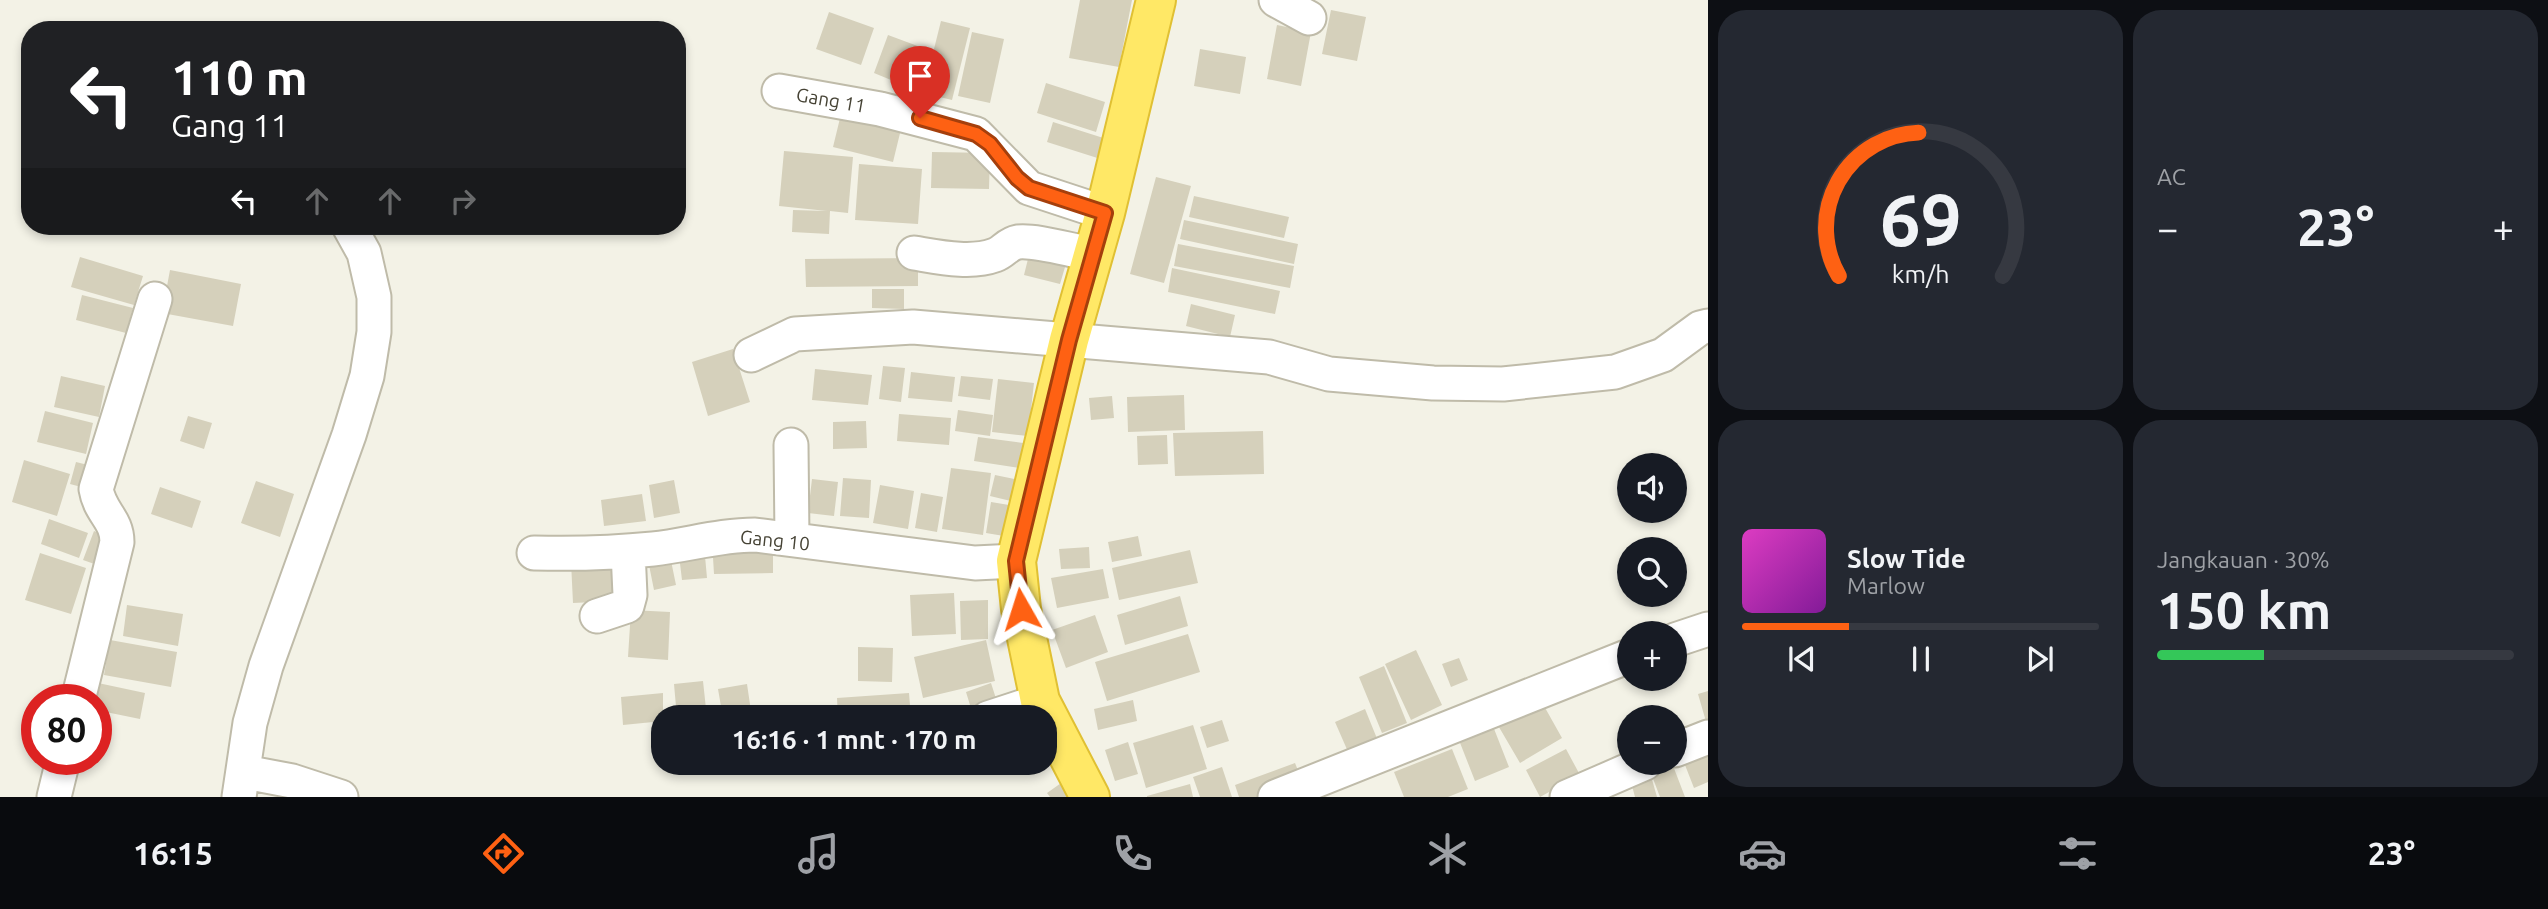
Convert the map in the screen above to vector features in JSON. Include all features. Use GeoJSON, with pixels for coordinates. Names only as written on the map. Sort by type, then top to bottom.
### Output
{"type":"FeatureCollection","features":[{"type":"Feature","properties":{"kind":"highway"},"geometry":{"type":"LineString","coordinates":[[1090,797],[1040,701],[1027,643],[1016,561],[1156,0]]}},
{"type":"Feature","properties":{"kind":"street"},"geometry":{"type":"LineString","coordinates":[[1276,0],[1309,18]]}},
{"type":"Feature","properties":{"kind":"street","name":"Gang 11"},"geometry":{"type":"LineString","coordinates":[[779,91],[880,109],[976,134],[990,144],[1017,178],[1029,188],[1105,213]]}},
{"type":"Feature","properties":{"kind":"street"},"geometry":{"type":"LineString","coordinates":[[341,797],[292,781],[242,785],[250,723],[266,666],[349,435],[369,363],[374,332],[374,297],[364,253],[354,235]]}},
{"type":"Feature","properties":{"kind":"street"},"geometry":{"type":"LineString","coordinates":[[914,253],[975,258],[992,256],[1006,246],[1019,242],[1093,254]]}},
{"type":"Feature","properties":{"kind":"street"},"geometry":{"type":"LineString","coordinates":[[82,684],[117,542],[117,526],[103,510],[96,489],[155,299]]}},
{"type":"Feature","properties":{"kind":"street"},"geometry":{"type":"LineString","coordinates":[[751,355],[795,334],[823,330],[914,327],[1269,357],[1329,374],[1433,383],[1503,384],[1615,372],[1663,355],[1700,328],[1708,326]]}},
{"type":"Feature","properties":{"kind":"street"},"geometry":{"type":"LineString","coordinates":[[791,445],[792,539]]}},
{"type":"Feature","properties":{"kind":"street","name":"Gang 10"},"geometry":{"type":"LineString","coordinates":[[534,553],[593,554],[628,551],[721,535],[792,539],[975,563],[1016,561]]}},
{"type":"Feature","properties":{"kind":"street"},"geometry":{"type":"LineString","coordinates":[[597,616],[627,606],[630,595],[628,551]]}},
{"type":"Feature","properties":{"kind":"street"},"geometry":{"type":"LineString","coordinates":[[1687,636],[1708,629]]}},
{"type":"Feature","properties":{"kind":"street"},"geometry":{"type":"LineString","coordinates":[[1275,797],[1617,661]]}},
{"type":"Feature","properties":{"kind":"street"},"geometry":{"type":"LineString","coordinates":[[1028,705],[1040,701]]}},
{"type":"Feature","properties":{"kind":"street"},"geometry":{"type":"LineString","coordinates":[[1687,745],[1708,737]]}},
{"type":"Feature","properties":{"kind":"street"},"geometry":{"type":"LineString","coordinates":[[54,797],[59,775]]}},
{"type":"Feature","properties":{"kind":"street"},"geometry":{"type":"LineString","coordinates":[[1567,797],[1617,775]]}},
{"type":"Feature","properties":{"kind":"building"},"geometry":{"type":"Polygon","coordinates":[[[1080,0],[1132,0],[1119,67],[1069,58],[1080,0]]]}},
{"type":"Feature","properties":{"kind":"building"},"geometry":{"type":"Polygon","coordinates":[[[1331,10],[1366,17],[1357,61],[1322,54],[1331,10]]]}},
{"type":"Feature","properties":{"kind":"building"},"geometry":{"type":"Polygon","coordinates":[[[829,12],[874,28],[861,65],[816,49],[829,12]]]}},
{"type":"Feature","properties":{"kind":"building"},"geometry":{"type":"Polygon","coordinates":[[[941,21],[970,28],[952,100],[923,93],[941,21]]]}},
{"type":"Feature","properties":{"kind":"building"},"geometry":{"type":"Polygon","coordinates":[[[1277,25],[1311,32],[1301,86],[1267,79],[1277,25]]]}},
{"type":"Feature","properties":{"kind":"building"},"geometry":{"type":"Polygon","coordinates":[[[972,32],[1004,39],[990,103],[958,96],[972,32]]]}},
{"type":"Feature","properties":{"kind":"building"},"geometry":{"type":"Polygon","coordinates":[[[888,35],[923,48],[908,87],[874,73],[888,35]]]}},
{"type":"Feature","properties":{"kind":"building"},"geometry":{"type":"Polygon","coordinates":[[[1200,49],[1246,57],[1240,94],[1194,86],[1200,49]]]}},
{"type":"Feature","properties":{"kind":"building"},"geometry":{"type":"Polygon","coordinates":[[[1046,83],[1105,102],[1096,132],[1037,113],[1046,83]]]}},
{"type":"Feature","properties":{"kind":"building"},"geometry":{"type":"Polygon","coordinates":[[[842,110],[902,125],[893,162],[833,147],[842,110]]]}},
{"type":"Feature","properties":{"kind":"building"},"geometry":{"type":"Polygon","coordinates":[[[1053,122],[1116,142],[1110,162],[1047,142],[1053,122]]]}},
{"type":"Feature","properties":{"kind":"building"},"geometry":{"type":"Polygon","coordinates":[[[784,151],[853,157],[848,213],[830,211],[829,234],[792,232],[793,210],[827,211],[779,206],[784,151]]]}},
{"type":"Feature","properties":{"kind":"building"},"geometry":{"type":"Polygon","coordinates":[[[932,152],[990,153],[989,189],[931,188],[932,152]]]}},
{"type":"Feature","properties":{"kind":"building"},"geometry":{"type":"Polygon","coordinates":[[[859,164],[922,169],[918,224],[855,220],[859,164]]]}},
{"type":"Feature","properties":{"kind":"building"},"geometry":{"type":"Polygon","coordinates":[[[1156,177],[1191,186],[1164,283],[1130,274],[1156,177]]]}},
{"type":"Feature","properties":{"kind":"building"},"geometry":{"type":"Polygon","coordinates":[[[1194,196],[1289,217],[1284,238],[1189,217],[1194,196]]]}},
{"type":"Feature","properties":{"kind":"building"},"geometry":{"type":"Polygon","coordinates":[[[1184,220],[1298,244],[1294,264],[1180,239],[1184,220]]]}},
{"type":"Feature","properties":{"kind":"building"},"geometry":{"type":"Polygon","coordinates":[[[1178,244],[1294,266],[1290,288],[1174,266],[1178,244]]]}},
{"type":"Feature","properties":{"kind":"building"},"geometry":{"type":"Polygon","coordinates":[[[1031,247],[1068,257],[1060,284],[1024,275],[1031,247]]]}},
{"type":"Feature","properties":{"kind":"building"},"geometry":{"type":"Polygon","coordinates":[[[80,257],[143,276],[134,305],[71,287],[80,257]]]}},
{"type":"Feature","properties":{"kind":"building"},"geometry":{"type":"Polygon","coordinates":[[[918,258],[918,286],[806,287],[805,259],[918,258]]]}},
{"type":"Feature","properties":{"kind":"building"},"geometry":{"type":"Polygon","coordinates":[[[1172,268],[1280,291],[1275,314],[1168,292],[1172,268]]]}},
{"type":"Feature","properties":{"kind":"building"},"geometry":{"type":"Polygon","coordinates":[[[170,270],[241,284],[233,326],[162,313],[170,270]]]}},
{"type":"Feature","properties":{"kind":"building"},"geometry":{"type":"Polygon","coordinates":[[[872,289],[904,289],[904,309],[872,308],[872,289]]]}},
{"type":"Feature","properties":{"kind":"building"},"geometry":{"type":"Polygon","coordinates":[[[82,295],[133,308],[126,333],[76,320],[82,295]]]}},
{"type":"Feature","properties":{"kind":"building"},"geometry":{"type":"Polygon","coordinates":[[[1191,304],[1235,315],[1230,337],[1186,326],[1191,304]]]}},
{"type":"Feature","properties":{"kind":"building"},"geometry":{"type":"Polygon","coordinates":[[[733,349],[750,402],[708,416],[692,362],[733,349]]]}},
{"type":"Feature","properties":{"kind":"building"},"geometry":{"type":"Polygon","coordinates":[[[883,366],[905,368],[901,402],[879,399],[883,366]]]}},
{"type":"Feature","properties":{"kind":"building"},"geometry":{"type":"Polygon","coordinates":[[[815,369],[872,375],[868,405],[812,400],[815,369]]]}},
{"type":"Feature","properties":{"kind":"building"},"geometry":{"type":"Polygon","coordinates":[[[911,372],[955,377],[952,402],[908,398],[911,372]]]}},
{"type":"Feature","properties":{"kind":"building"},"geometry":{"type":"Polygon","coordinates":[[[61,376],[105,386],[99,417],[54,407],[61,376]]]}},
{"type":"Feature","properties":{"kind":"building"},"geometry":{"type":"Polygon","coordinates":[[[961,376],[993,379],[990,400],[958,396],[961,376]]]}},
{"type":"Feature","properties":{"kind":"building"},"geometry":{"type":"Polygon","coordinates":[[[998,379],[1034,383],[1028,436],[992,432],[998,379]]]}},
{"type":"Feature","properties":{"kind":"building"},"geometry":{"type":"Polygon","coordinates":[[[1184,395],[1185,430],[1128,432],[1127,397],[1184,395]]]}},
{"type":"Feature","properties":{"kind":"building"},"geometry":{"type":"Polygon","coordinates":[[[1112,396],[1114,418],[1091,420],[1089,398],[1112,396]]]}},
{"type":"Feature","properties":{"kind":"building"},"geometry":{"type":"Polygon","coordinates":[[[958,410],[993,415],[990,436],[955,431],[958,410]]]}},
{"type":"Feature","properties":{"kind":"building"},"geometry":{"type":"Polygon","coordinates":[[[45,411],[93,423],[86,454],[37,442],[45,411]]]}},
{"type":"Feature","properties":{"kind":"building"},"geometry":{"type":"Polygon","coordinates":[[[899,414],[951,418],[949,445],[897,441],[899,414]]]}},
{"type":"Feature","properties":{"kind":"building"},"geometry":{"type":"Polygon","coordinates":[[[188,416],[212,423],[204,449],[180,441],[188,416]]]}},
{"type":"Feature","properties":{"kind":"building"},"geometry":{"type":"Polygon","coordinates":[[[866,421],[867,448],[833,449],[833,422],[866,421]]]}},
{"type":"Feature","properties":{"kind":"building"},"geometry":{"type":"Polygon","coordinates":[[[1263,431],[1264,474],[1175,476],[1173,433],[1263,431]]]}},
{"type":"Feature","properties":{"kind":"building"},"geometry":{"type":"Polygon","coordinates":[[[1167,435],[1168,464],[1138,465],[1137,436],[1167,435]]]}},
{"type":"Feature","properties":{"kind":"building"},"geometry":{"type":"Polygon","coordinates":[[[978,437],[1023,443],[1019,468],[974,461],[978,437]]]}},
{"type":"Feature","properties":{"kind":"building"},"geometry":{"type":"Polygon","coordinates":[[[24,460],[70,474],[57,516],[12,502],[24,460]]]}},
{"type":"Feature","properties":{"kind":"building"},"geometry":{"type":"Polygon","coordinates":[[[76,462],[92,466],[85,488],[70,484],[76,462]]]}},
{"type":"Feature","properties":{"kind":"building"},"geometry":{"type":"Polygon","coordinates":[[[951,468],[991,473],[983,535],[942,529],[951,468]]]}},
{"type":"Feature","properties":{"kind":"building"},"geometry":{"type":"Polygon","coordinates":[[[995,475],[1019,480],[1015,502],[990,496],[995,475]]]}},
{"type":"Feature","properties":{"kind":"building"},"geometry":{"type":"Polygon","coordinates":[[[843,478],[871,480],[869,518],[840,516],[843,478]]]}},
{"type":"Feature","properties":{"kind":"building"},"geometry":{"type":"Polygon","coordinates":[[[812,479],[838,482],[834,516],[808,513],[812,479]]]}},
{"type":"Feature","properties":{"kind":"building"},"geometry":{"type":"Polygon","coordinates":[[[674,480],[680,513],[654,518],[649,485],[674,480]]]}},
{"type":"Feature","properties":{"kind":"building"},"geometry":{"type":"Polygon","coordinates":[[[256,481],[294,494],[280,537],[241,523],[256,481]]]}},
{"type":"Feature","properties":{"kind":"building"},"geometry":{"type":"Polygon","coordinates":[[[880,485],[914,491],[908,529],[873,523],[880,485]]]}},
{"type":"Feature","properties":{"kind":"building"},"geometry":{"type":"Polygon","coordinates":[[[160,487],[201,501],[192,528],[151,514],[160,487]]]}},
{"type":"Feature","properties":{"kind":"building"},"geometry":{"type":"Polygon","coordinates":[[[921,493],[943,497],[937,532],[915,528],[921,493]]]}},
{"type":"Feature","properties":{"kind":"building"},"geometry":{"type":"Polygon","coordinates":[[[642,494],[646,521],[604,526],[601,500],[642,494]]]}},
{"type":"Feature","properties":{"kind":"building"},"geometry":{"type":"Polygon","coordinates":[[[991,502],[1015,506],[1010,537],[986,533],[991,502]]]}},
{"type":"Feature","properties":{"kind":"building"},"geometry":{"type":"Polygon","coordinates":[[[49,519],[88,533],[79,558],[41,544],[49,519]]]}},
{"type":"Feature","properties":{"kind":"building"},"geometry":{"type":"Polygon","coordinates":[[[94,531],[113,539],[103,567],[83,560],[94,531]]]}},
{"type":"Feature","properties":{"kind":"building"},"geometry":{"type":"Polygon","coordinates":[[[1138,536],[1142,556],[1112,562],[1108,542],[1138,536]]]}},
{"type":"Feature","properties":{"kind":"building"},"geometry":{"type":"Polygon","coordinates":[[[773,539],[773,573],[714,574],[712,541],[773,539]]]}},
{"type":"Feature","properties":{"kind":"building"},"geometry":{"type":"Polygon","coordinates":[[[704,545],[707,578],[682,580],[678,547],[704,545]]]}},
{"type":"Feature","properties":{"kind":"building"},"geometry":{"type":"Polygon","coordinates":[[[1089,547],[1090,568],[1061,569],[1059,549],[1089,547]]]}},
{"type":"Feature","properties":{"kind":"building"},"geometry":{"type":"Polygon","coordinates":[[[1190,550],[1198,583],[1119,600],[1112,568],[1190,550]]]}},
{"type":"Feature","properties":{"kind":"building"},"geometry":{"type":"Polygon","coordinates":[[[669,551],[676,585],[654,590],[647,555],[669,551]]]}},
{"type":"Feature","properties":{"kind":"building"},"geometry":{"type":"Polygon","coordinates":[[[40,553],[86,568],[71,614],[25,600],[40,553]]]}},
{"type":"Feature","properties":{"kind":"building"},"geometry":{"type":"Polygon","coordinates":[[[613,560],[615,601],[573,603],[571,562],[613,560]]]}},
{"type":"Feature","properties":{"kind":"building"},"geometry":{"type":"Polygon","coordinates":[[[1103,569],[1109,598],[1057,608],[1051,578],[1103,569]]]}},
{"type":"Feature","properties":{"kind":"building"},"geometry":{"type":"Polygon","coordinates":[[[954,593],[956,634],[912,636],[910,595],[954,593]]]}},
{"type":"Feature","properties":{"kind":"building"},"geometry":{"type":"Polygon","coordinates":[[[1180,596],[1188,626],[1125,645],[1117,615],[1180,596]]]}},
{"type":"Feature","properties":{"kind":"building"},"geometry":{"type":"Polygon","coordinates":[[[988,600],[988,639],[961,640],[960,601],[988,600]]]}},
{"type":"Feature","properties":{"kind":"building"},"geometry":{"type":"Polygon","coordinates":[[[127,605],[183,614],[178,646],[123,636],[127,605]]]}},
{"type":"Feature","properties":{"kind":"building"},"geometry":{"type":"Polygon","coordinates":[[[631,610],[670,612],[668,660],[628,657],[631,610]]]}},
{"type":"Feature","properties":{"kind":"building"},"geometry":{"type":"Polygon","coordinates":[[[1095,615],[1108,652],[1066,668],[1052,630],[1095,615]]]}},
{"type":"Feature","properties":{"kind":"building"},"geometry":{"type":"Polygon","coordinates":[[[1188,634],[1200,672],[1107,701],[1095,662],[1188,634]]]}},
{"type":"Feature","properties":{"kind":"building"},"geometry":{"type":"Polygon","coordinates":[[[110,640],[177,652],[171,687],[104,675],[110,640]]]}},
{"type":"Feature","properties":{"kind":"building"},"geometry":{"type":"Polygon","coordinates":[[[986,640],[995,681],[923,698],[914,657],[986,640]]]}},
{"type":"Feature","properties":{"kind":"building"},"geometry":{"type":"Polygon","coordinates":[[[858,647],[893,648],[892,682],[858,681],[858,647]]]}},
{"type":"Feature","properties":{"kind":"building"},"geometry":{"type":"Polygon","coordinates":[[[1416,650],[1442,705],[1411,720],[1385,664],[1416,650]]]}},
{"type":"Feature","properties":{"kind":"building"},"geometry":{"type":"Polygon","coordinates":[[[1459,658],[1468,680],[1451,687],[1442,664],[1459,658]]]}},
{"type":"Feature","properties":{"kind":"building"},"geometry":{"type":"Polygon","coordinates":[[[1384,666],[1407,723],[1382,733],[1359,677],[1384,666]]]}},
{"type":"Feature","properties":{"kind":"building"},"geometry":{"type":"Polygon","coordinates":[[[703,681],[706,705],[676,705],[674,684],[703,681]]]}},
{"type":"Feature","properties":{"kind":"building"},"geometry":{"type":"Polygon","coordinates":[[[991,683],[998,705],[970,705],[966,692],[991,683]]]}},
{"type":"Feature","properties":{"kind":"building"},"geometry":{"type":"Polygon","coordinates":[[[747,684],[750,705],[721,705],[718,689],[747,684]]]}},
{"type":"Feature","properties":{"kind":"building"},"geometry":{"type":"Polygon","coordinates":[[[112,686],[145,693],[140,719],[112,713],[112,686]]]}},
{"type":"Feature","properties":{"kind":"building"},"geometry":{"type":"Polygon","coordinates":[[[1708,691],[1708,725],[1707,725],[1698,694],[1708,691]]]}},
{"type":"Feature","properties":{"kind":"building"},"geometry":{"type":"Polygon","coordinates":[[[663,693],[663,705],[651,705],[651,722],[623,725],[621,697],[663,693]]]}},
{"type":"Feature","properties":{"kind":"building"},"geometry":{"type":"Polygon","coordinates":[[[909,693],[910,705],[837,705],[837,698],[909,693]]]}},
{"type":"Feature","properties":{"kind":"building"},"geometry":{"type":"Polygon","coordinates":[[[1539,697],[1562,738],[1520,763],[1496,722],[1539,697]]]}},
{"type":"Feature","properties":{"kind":"building"},"geometry":{"type":"Polygon","coordinates":[[[1133,700],[1137,721],[1098,730],[1094,709],[1133,700]]]}},
{"type":"Feature","properties":{"kind":"building"},"geometry":{"type":"Polygon","coordinates":[[[1365,709],[1378,741],[1349,754],[1335,722],[1365,709]]]}},
{"type":"Feature","properties":{"kind":"building"},"geometry":{"type":"Polygon","coordinates":[[[1489,716],[1509,767],[1475,781],[1455,730],[1489,716]]]}},
{"type":"Feature","properties":{"kind":"building"},"geometry":{"type":"Polygon","coordinates":[[[1222,720],[1229,741],[1207,748],[1200,727],[1222,720]]]}},
{"type":"Feature","properties":{"kind":"building"},"geometry":{"type":"Polygon","coordinates":[[[1193,725],[1207,769],[1146,788],[1133,743],[1193,725]]]}},
{"type":"Feature","properties":{"kind":"building"},"geometry":{"type":"Polygon","coordinates":[[[1128,742],[1138,774],[1115,781],[1105,750],[1128,742]]]}},
{"type":"Feature","properties":{"kind":"building"},"geometry":{"type":"Polygon","coordinates":[[[1452,749],[1468,789],[1448,797],[1404,797],[1394,772],[1452,749]]]}},
{"type":"Feature","properties":{"kind":"building"},"geometry":{"type":"Polygon","coordinates":[[[1566,749],[1580,775],[1540,797],[1526,770],[1566,749]]]}},
{"type":"Feature","properties":{"kind":"building"},"geometry":{"type":"Polygon","coordinates":[[[1708,756],[1708,782],[1694,788],[1687,764],[1708,756]]]}},
{"type":"Feature","properties":{"kind":"building"},"geometry":{"type":"Polygon","coordinates":[[[1295,763],[1303,783],[1267,797],[1239,797],[1235,785],[1295,763]]]}},
{"type":"Feature","properties":{"kind":"building"},"geometry":{"type":"Polygon","coordinates":[[[1222,767],[1232,797],[1200,797],[1193,777],[1222,767]]]}},
{"type":"Feature","properties":{"kind":"building"},"geometry":{"type":"Polygon","coordinates":[[[1652,775],[1677,775],[1685,797],[1660,797],[1652,775]]]}},
{"type":"Feature","properties":{"kind":"building"},"geometry":{"type":"Polygon","coordinates":[[[1651,776],[1657,797],[1635,797],[1631,782],[1651,776]]]}},
{"type":"Feature","properties":{"kind":"building"},"geometry":{"type":"Polygon","coordinates":[[[1064,781],[1075,797],[1050,797],[1047,793],[1064,781]]]}},
{"type":"Feature","properties":{"kind":"building"},"geometry":{"type":"Polygon","coordinates":[[[1190,784],[1193,797],[1147,797],[1147,796],[1190,784]]]}},
{"type":"Feature","properties":{"kind":"route"},"geometry":{"type":"LineString","coordinates":[[920,118],[976,134],[990,144],[1017,178],[1029,188],[1105,213],[1069,340],[1016,561],[1021,609]]}}]}
